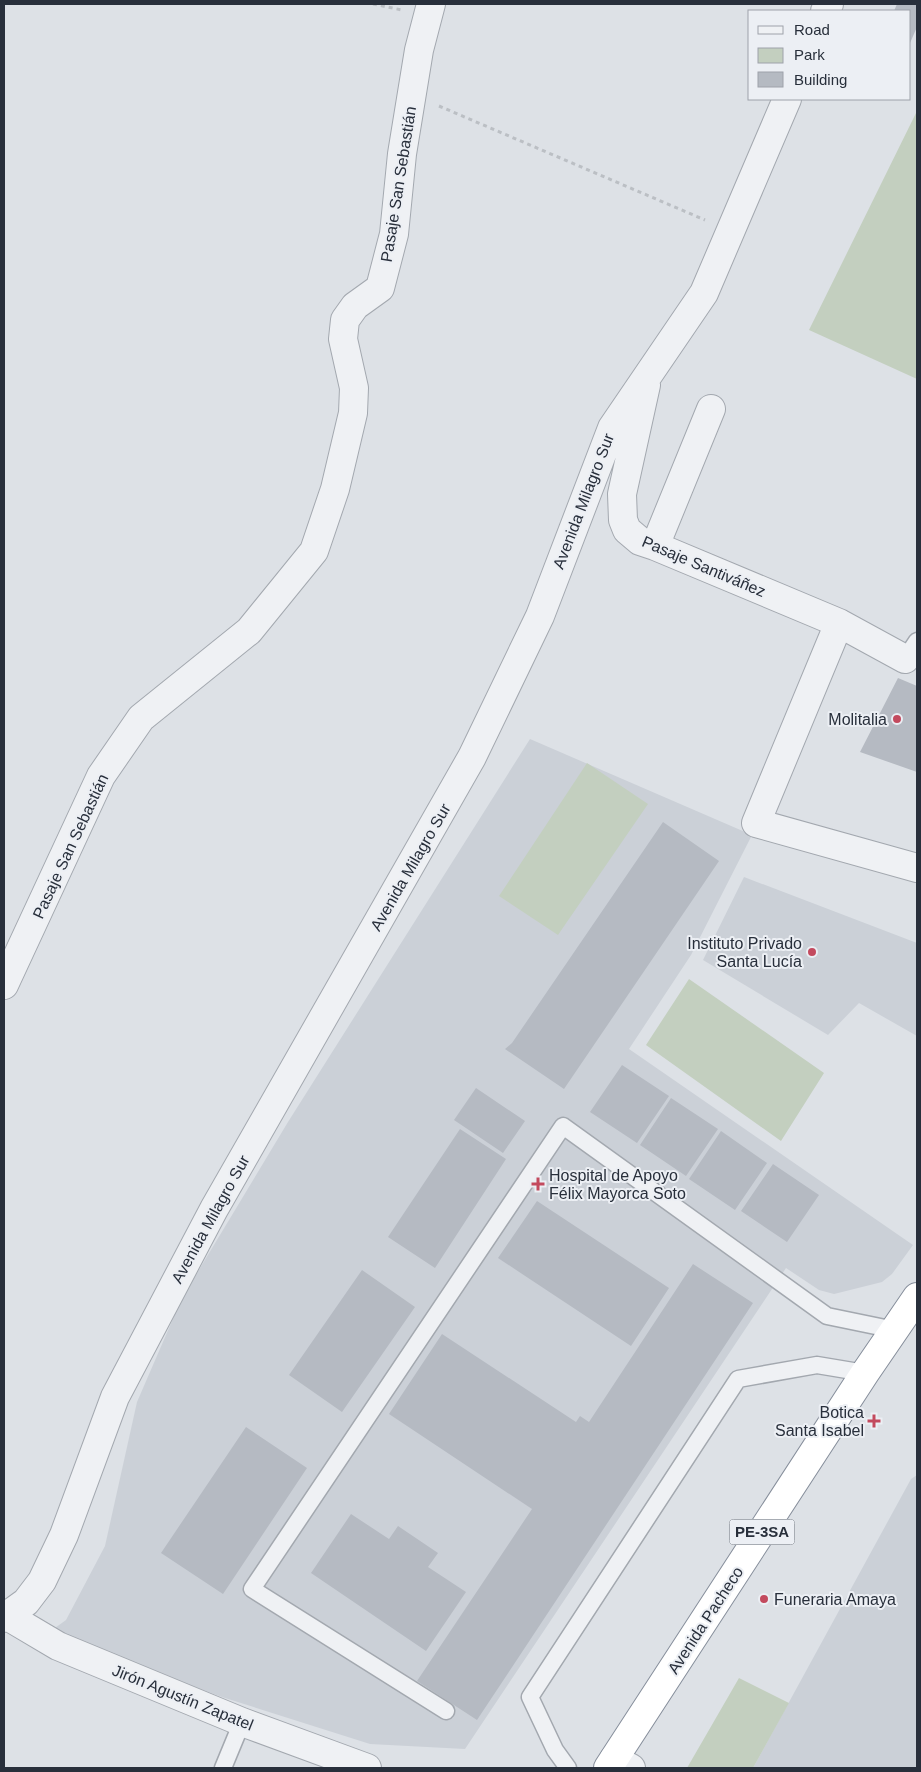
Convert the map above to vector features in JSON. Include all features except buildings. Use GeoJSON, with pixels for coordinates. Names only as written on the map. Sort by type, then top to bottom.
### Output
{"type":"FeatureCollection","features":[{"type":"Feature","properties":{"kind":"highway","name":"Avenida Pacheco"},"geometry":{"type":"LineString","coordinates":[[618,1765],[865,1373],[917,1297]]}},
{"type":"Feature","properties":{"kind":"street","name":"Pasaje San Sebastián"},"geometry":{"type":"LineString","coordinates":[[4,985],[101,776],[141,718],[249,630],[314,551],[335,489],[353,413],[354,388],[343,339],[345,320],[356,306],[380,288],[394,234],[402,154],[419,50],[431,4]]}},
{"type":"Feature","properties":{"kind":"street","name":"Avenida Milagro Sur"},"geometry":{"type":"LineString","coordinates":[[4,1616],[26,1602],[42,1581],[64,1535],[115,1396],[214,1209],[472,758],[540,616],[612,428],[704,293],[787,100]]}},
{"type":"Feature","properties":{"kind":"street","name":"Pasaje Santiváñez"},"geometry":{"type":"LineString","coordinates":[[648,374],[622,494],[623,520],[627,530],[640,542],[655,546],[839,624],[911,650]]}},
{"type":"Feature","properties":{"kind":"street"},"geometry":{"type":"LineString","coordinates":[[655,546],[711,409]]}},
{"type":"Feature","properties":{"kind":"street"},"geometry":{"type":"LineString","coordinates":[[839,624],[756,823],[917,868]]}},
{"type":"Feature","properties":{"kind":"street","name":"Jirón Agustín Zapatel"},"geometry":{"type":"LineString","coordinates":[[4,1616],[58,1646],[242,1722],[368,1768]]}},
{"type":"Feature","properties":{"kind":"lane"},"geometry":{"type":"LineString","coordinates":[[446,1711],[252,1589],[563,1126],[827,1316],[895,1330]]}},
{"type":"Feature","properties":{"kind":"lane"},"geometry":{"type":"LineString","coordinates":[[568,1768],[555,1750],[530,1697],[738,1379],[818,1365],[865,1373]]}},
{"type":"Feature","properties":{"kind":"lane"},"geometry":{"type":"LineString","coordinates":[[223,1768],[242,1722]]}},
{"type":"Feature","properties":{"kind":"path"},"geometry":{"type":"LineString","coordinates":[[412,94],[731,231]]}},
{"type":"Feature","properties":{"kind":"shaded area","name":"Hospital de Apoyo Félix Mayorca Soto"},"geometry":{"type":"Polygon","coordinates":[[[530,739],[752,835],[691,955],[629,1049],[913,1245],[892,1274],[882,1282],[834,1294],[819,1290],[786,1268],[465,1749],[370,1744],[222,1697],[48,1633],[66,1620],[105,1546],[137,1402],[182,1298],[288,1122],[530,739]]]}},
{"type":"Feature","properties":{"kind":"shaded area","name":"Instituto Privado Santa Lucía"},"geometry":{"type":"Polygon","coordinates":[[[744,877],[917,943],[917,1036],[859,1003],[828,1035],[703,960],[744,877]]]}},
{"type":"Feature","properties":{"kind":"shaded area"},"geometry":{"type":"Polygon","coordinates":[[[917,1475],[917,1768],[753,1768],[911,1479],[917,1475]]]}},
{"type":"Feature","properties":{"kind":"green space"},"geometry":{"type":"Polygon","coordinates":[[[917,111],[917,379],[809,330],[917,111]]]}},
{"type":"Feature","properties":{"kind":"green space"},"geometry":{"type":"Polygon","coordinates":[[[587,763],[648,804],[558,935],[499,896],[587,763]]]}},
{"type":"Feature","properties":{"kind":"green space"},"geometry":{"type":"Polygon","coordinates":[[[689,979],[824,1073],[781,1141],[646,1045],[689,979]]]}},
{"type":"Feature","properties":{"kind":"green space"},"geometry":{"type":"Polygon","coordinates":[[[739,1678],[789,1703],[753,1768],[687,1768],[739,1678]]]}},
{"type":"Feature","properties":{"kind":"place","name":"Molitalia"},"geometry":{"type":"Point","coordinates":[897,719]}},
{"type":"Feature","properties":{"kind":"place","name":"Instituto Privado Santa Lucía"},"geometry":{"type":"Point","coordinates":[812,952]}},
{"type":"Feature","properties":{"kind":"place","name":"Hospital de Apoyo Félix Mayorca Soto"},"geometry":{"type":"Point","coordinates":[538,1184]}},
{"type":"Feature","properties":{"kind":"place","name":"Botica Santa Isabel"},"geometry":{"type":"Point","coordinates":[874,1421]}},
{"type":"Feature","properties":{"kind":"place","name":"Funeraria Amaya"},"geometry":{"type":"Point","coordinates":[764,1599]}}]}
